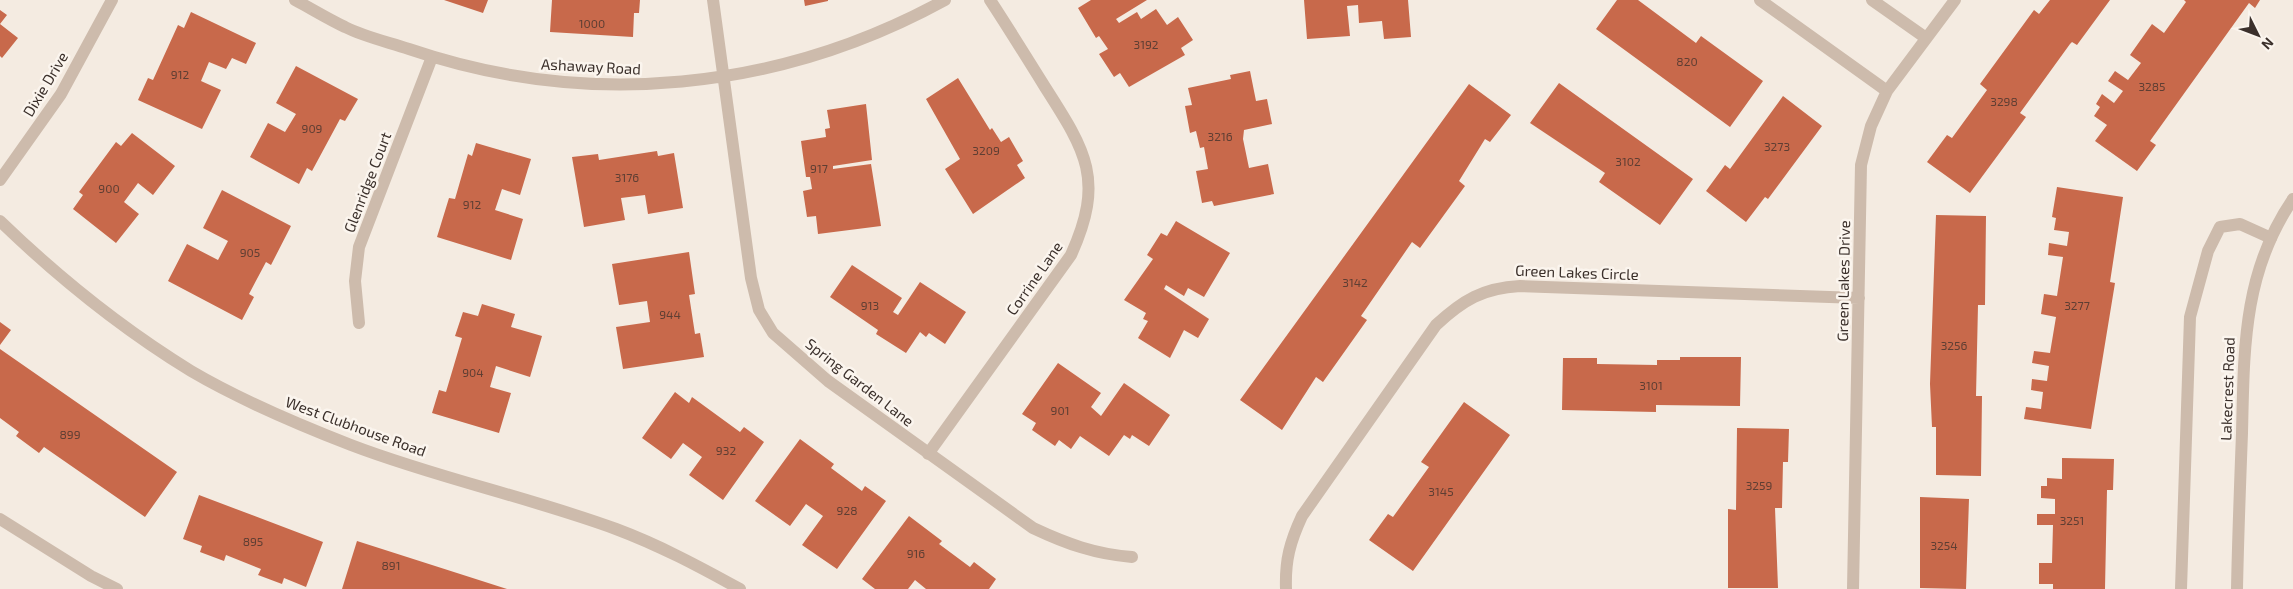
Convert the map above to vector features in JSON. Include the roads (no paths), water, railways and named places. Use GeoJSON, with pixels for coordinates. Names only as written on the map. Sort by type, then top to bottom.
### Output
{"type":"FeatureCollection","features":[{"type":"Feature","properties":{"kind":"street","name":"Dixie Drive"},"geometry":{"type":"LineString","coordinates":[[0,180],[61,94],[112,0]]}},
{"type":"Feature","properties":{"kind":"street","name":"Ashaway Road"},"geometry":{"type":"LineString","coordinates":[[295,0],[346,28],[432,57],[526,78],[610,86],[652,85],[723,78],[794,63],[860,40],[916,16],[945,0]]}},
{"type":"Feature","properties":{"kind":"street","name":"Spring Garden Lane"},"geometry":{"type":"LineString","coordinates":[[714,0],[751,278],[759,310],[773,333],[828,381],[1033,528],[1069,545],[1108,555],[1132,557]]}},
{"type":"Feature","properties":{"kind":"street","name":"Corrine Lane"},"geometry":{"type":"LineString","coordinates":[[928,454],[1072,255],[1084,227],[1089,196],[1087,166],[1077,137],[990,0]]}},
{"type":"Feature","properties":{"kind":"street"},"geometry":{"type":"LineString","coordinates":[[1760,0],[1887,91]]}},
{"type":"Feature","properties":{"kind":"street"},"geometry":{"type":"LineString","coordinates":[[1872,0],[1926,38]]}},
{"type":"Feature","properties":{"kind":"street","name":"Green Lakes Drive"},"geometry":{"type":"LineString","coordinates":[[1854,589],[1861,165],[1871,126],[1887,91],[1955,0]]}},
{"type":"Feature","properties":{"kind":"street","name":"Glenridge Court"},"geometry":{"type":"LineString","coordinates":[[359,323],[354,281],[359,247],[432,57]]}},
{"type":"Feature","properties":{"kind":"street","name":"Lakecrest Road"},"geometry":{"type":"LineString","coordinates":[[2237,589],[2247,316],[2261,260],[2282,216],[2293,199]]}},
{"type":"Feature","properties":{"kind":"street","name":"West Clubhouse Road"},"geometry":{"type":"LineString","coordinates":[[0,221],[50,269],[119,323],[192,372],[271,412],[354,446],[616,529],[690,561],[740,589]]}},
{"type":"Feature","properties":{"kind":"street"},"geometry":{"type":"LineString","coordinates":[[2181,589],[2190,317],[2208,250],[2220,227],[2240,224],[2271,238]]}},
{"type":"Feature","properties":{"kind":"street","name":"Green Lakes Circle"},"geometry":{"type":"LineString","coordinates":[[1286,589],[1285,565],[1292,537],[1302,516],[1436,325],[1457,306],[1476,294],[1504,287],[1520,286],[1859,298]]}},
{"type":"Feature","properties":{"kind":"street"},"geometry":{"type":"LineString","coordinates":[[0,519],[91,576],[117,589]]}}]}
